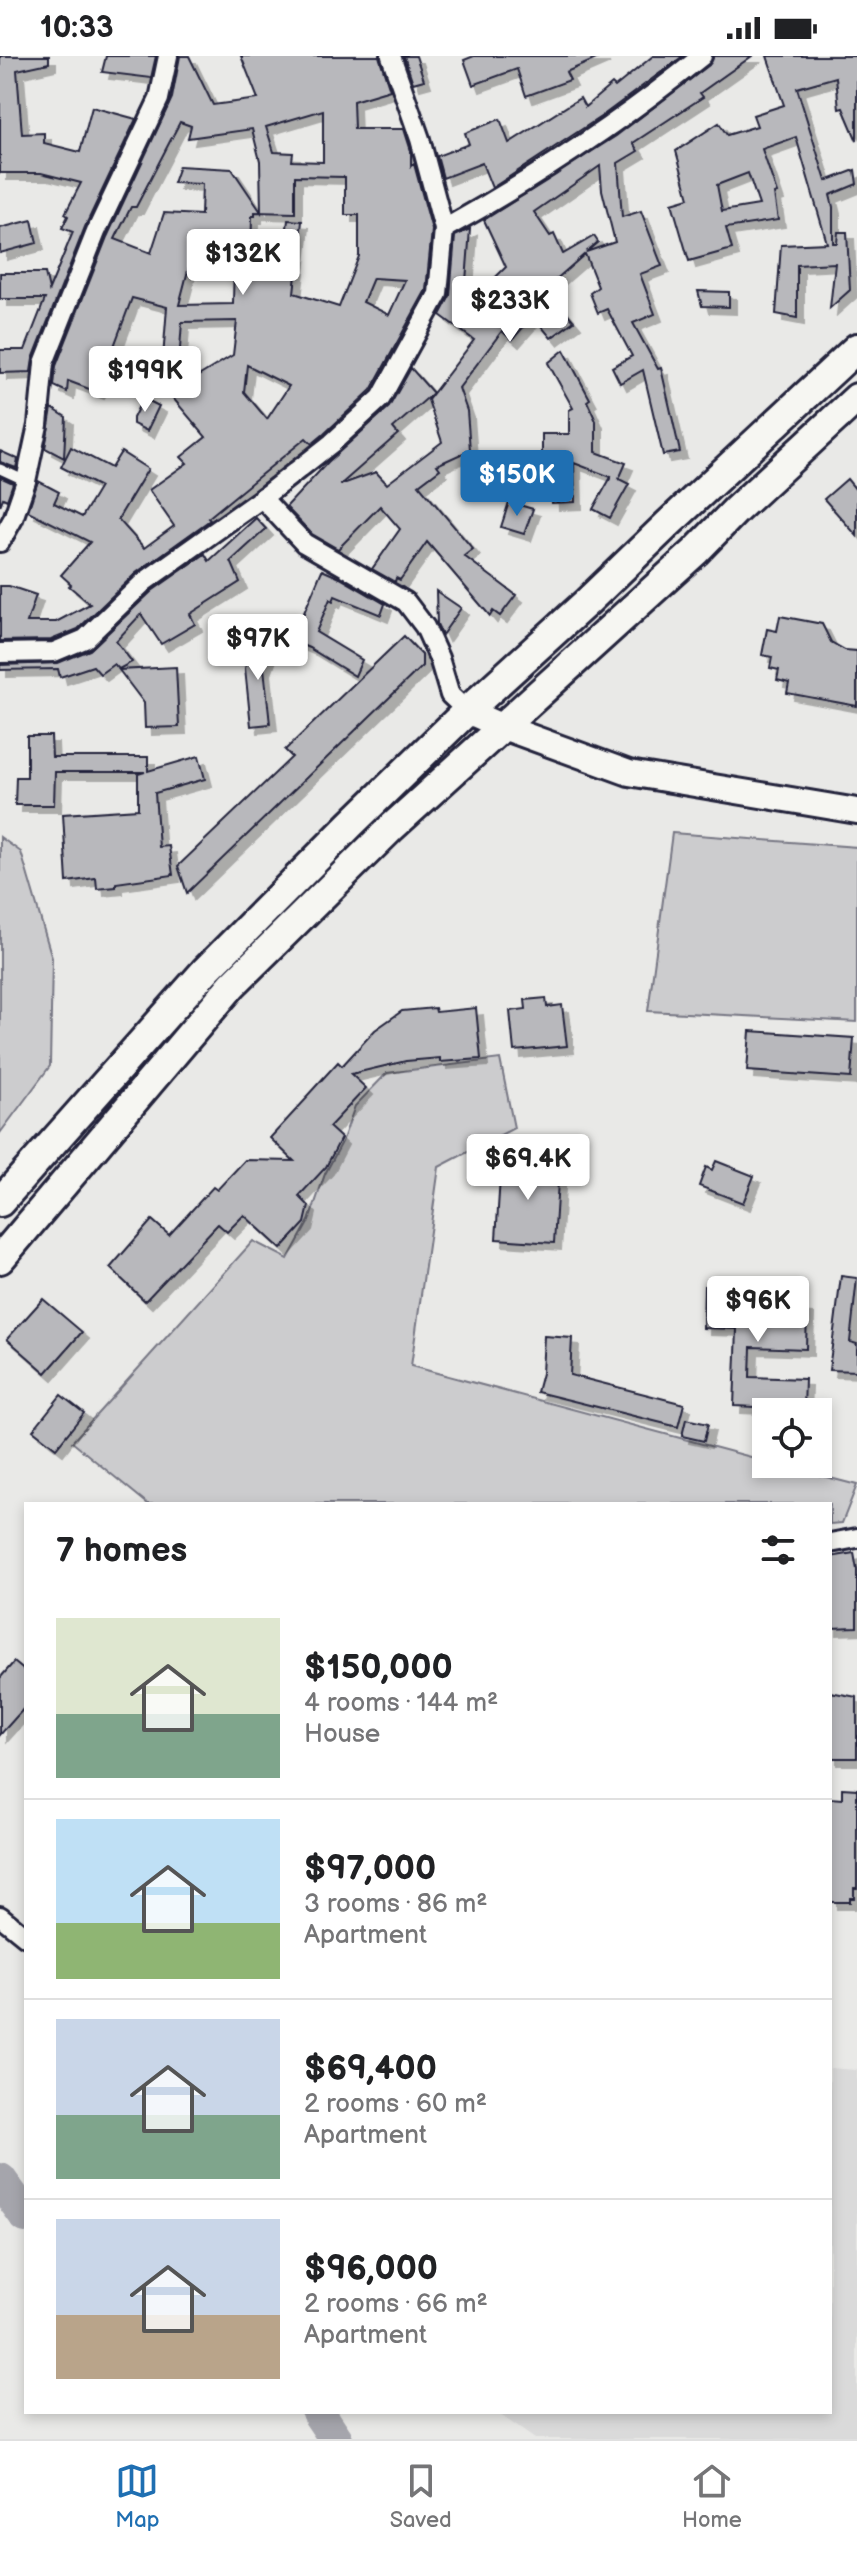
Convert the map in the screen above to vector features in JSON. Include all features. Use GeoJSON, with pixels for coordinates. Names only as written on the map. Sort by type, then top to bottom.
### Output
{"type":"FeatureCollection","features":[{"type":"Feature","properties":{"kind":"main road"},"geometry":{"type":"LineString","coordinates":[[0,1202],[205,971],[350,825],[467,711],[857,348]]}},
{"type":"Feature","properties":{"kind":"main road"},"geometry":{"type":"LineString","coordinates":[[0,1259],[232,985],[391,828],[695,552],[857,398]]}},
{"type":"Feature","properties":{"kind":"main road"},"geometry":{"type":"LineString","coordinates":[[467,711],[629,773],[857,811]]}},
{"type":"Feature","properties":{"kind":"street"},"geometry":{"type":"LineString","coordinates":[[0,542],[13,519],[26,481],[38,425],[44,363],[96,232],[159,99],[168,56]]}},
{"type":"Feature","properties":{"kind":"street"},"geometry":{"type":"LineString","coordinates":[[0,653],[54,652],[85,639],[144,582],[262,498],[332,443],[381,398],[438,294],[444,229],[420,139],[391,56]]}},
{"type":"Feature","properties":{"kind":"street"},"geometry":{"type":"LineString","coordinates":[[444,229],[504,195],[659,91],[702,56]]}},
{"type":"Feature","properties":{"kind":"street"},"geometry":{"type":"LineString","coordinates":[[262,498],[304,543],[406,602],[430,637],[450,695],[467,711]]}},
{"type":"Feature","properties":{"kind":"street"},"geometry":{"type":"LineString","coordinates":[[832,1543],[857,1538]]}},
{"type":"Feature","properties":{"kind":"street"},"geometry":{"type":"LineString","coordinates":[[0,1916],[24,1935]]}},
{"type":"Feature","properties":{"kind":"lane"},"geometry":{"type":"LineString","coordinates":[[0,469],[26,481]]}},
{"type":"Feature","properties":{"kind":"shaded area"},"geometry":{"type":"Polygon","coordinates":[[[672,833],[857,847],[857,1022],[648,1011],[672,833]]]}},
{"type":"Feature","properties":{"kind":"shaded area"},"geometry":{"type":"Polygon","coordinates":[[[0,837],[21,852],[52,958],[50,1066],[0,1133],[0,837]]]}},
{"type":"Feature","properties":{"kind":"shaded area"},"geometry":{"type":"Polygon","coordinates":[[[500,1059],[514,1128],[439,1167],[411,1366],[752,1457],[752,1478],[830,1478],[857,1485],[842,1523],[832,1524],[832,1502],[146,1502],[72,1442],[253,1241],[288,1259],[309,1221],[325,1174],[342,1142],[355,1106],[387,1073],[500,1059]]]}},
{"type":"Feature","properties":{"kind":"shaded area"},"geometry":{"type":"Polygon","coordinates":[[[832,2068],[857,2068],[857,2439],[535,2439],[499,2414],[832,2414],[832,2068]]]}},
{"type":"Feature","properties":{"kind":"building"},"geometry":{"type":"Polygon","coordinates":[[[0,56],[49,56],[49,63],[17,70],[22,134],[44,133],[44,143],[80,152],[92,107],[136,119],[85,227],[33,359],[31,372],[0,373],[0,350],[25,350],[45,299],[0,299],[0,273],[45,273],[49,290],[73,232],[62,228],[68,216],[65,214],[81,183],[41,173],[0,173],[0,56]]]}},
{"type":"Feature","properties":{"kind":"building"},"geometry":{"type":"Polygon","coordinates":[[[106,56],[156,56],[151,78],[102,72],[106,56]]]}},
{"type":"Feature","properties":{"kind":"building"},"geometry":{"type":"Polygon","coordinates":[[[180,56],[189,56],[213,105],[258,99],[241,56],[379,56],[390,90],[353,101],[354,129],[404,129],[411,151],[411,166],[414,164],[432,230],[426,290],[371,390],[312,444],[306,438],[208,518],[210,520],[136,573],[78,629],[51,640],[0,641],[0,586],[36,595],[27,622],[56,622],[90,604],[61,575],[90,542],[28,511],[38,481],[59,492],[54,503],[82,517],[100,487],[61,467],[71,447],[111,468],[121,452],[148,469],[118,519],[144,548],[174,526],[149,490],[187,463],[181,457],[206,437],[161,384],[167,307],[132,298],[97,392],[68,381],[67,392],[54,386],[56,366],[107,237],[172,98],[180,56]],[[323,110],[266,127],[274,152],[293,153],[292,161],[323,162],[323,110]],[[180,122],[136,207],[131,207],[115,239],[151,253],[164,213],[201,215],[202,184],[173,183],[179,166],[232,169],[261,212],[260,161],[252,129],[188,138],[191,126],[180,122]],[[295,176],[295,213],[255,212],[252,216],[251,258],[283,259],[288,220],[302,221],[294,293],[339,307],[359,256],[359,215],[345,215],[345,177],[295,176]],[[234,258],[191,259],[179,305],[233,304],[234,258]],[[373,278],[363,302],[389,315],[405,280],[373,278]],[[237,321],[182,322],[177,389],[233,355],[237,321]],[[247,365],[244,392],[267,419],[289,386],[247,365]]]}},
{"type":"Feature","properties":{"kind":"building"},"geometry":{"type":"Polygon","coordinates":[[[404,56],[416,56],[424,80],[413,83],[404,56]]]}},
{"type":"Feature","properties":{"kind":"building"},"geometry":{"type":"Polygon","coordinates":[[[474,56],[603,56],[566,72],[570,80],[526,96],[517,69],[473,85],[464,60],[474,56]]]}},
{"type":"Feature","properties":{"kind":"building"},"geometry":{"type":"Polygon","coordinates":[[[653,56],[683,56],[602,116],[492,188],[482,163],[443,178],[437,156],[469,144],[465,133],[500,119],[509,143],[580,98],[585,107],[653,56]]]}},
{"type":"Feature","properties":{"kind":"building"},"geometry":{"type":"Polygon","coordinates":[[[714,56],[752,56],[700,93],[703,97],[633,143],[638,151],[618,163],[622,217],[641,211],[662,266],[640,274],[655,314],[633,323],[658,369],[661,368],[680,452],[663,455],[643,370],[620,383],[612,367],[632,356],[607,309],[598,313],[590,293],[598,287],[585,254],[546,288],[574,321],[551,338],[533,316],[512,340],[502,331],[459,388],[467,411],[470,450],[437,465],[440,469],[419,485],[473,549],[464,556],[516,595],[500,616],[493,611],[490,616],[427,542],[400,580],[396,578],[395,582],[372,569],[400,529],[380,506],[338,549],[312,534],[286,507],[328,462],[389,407],[411,368],[433,393],[393,428],[398,434],[340,485],[376,472],[387,484],[442,442],[428,400],[474,340],[440,315],[450,296],[455,236],[470,229],[464,308],[506,267],[484,220],[616,136],[709,65],[714,56]],[[600,166],[534,212],[550,236],[554,234],[563,254],[594,236],[598,242],[586,252],[615,242],[602,190],[600,166]]]}},
{"type":"Feature","properties":{"kind":"building"},"geometry":{"type":"Polygon","coordinates":[[[767,56],[857,56],[857,141],[843,108],[839,109],[836,77],[797,88],[826,181],[855,170],[857,184],[830,195],[833,243],[837,243],[838,232],[847,232],[850,290],[830,308],[835,263],[797,265],[797,318],[776,314],[781,245],[827,243],[796,137],[762,149],[777,193],[774,194],[778,220],[726,228],[732,249],[689,261],[672,203],[689,198],[676,151],[719,123],[727,135],[757,126],[753,115],[784,105],[767,56]],[[748,173],[717,185],[722,211],[759,205],[748,173]]]}},
{"type":"Feature","properties":{"kind":"building"},"geometry":{"type":"Polygon","coordinates":[[[32,220],[37,243],[0,253],[0,228],[32,220]]]}},
{"type":"Feature","properties":{"kind":"building"},"geometry":{"type":"Polygon","coordinates":[[[698,291],[729,292],[729,307],[702,306],[698,291]]]}},
{"type":"Feature","properties":{"kind":"building"},"geometry":{"type":"Polygon","coordinates":[[[564,350],[590,399],[587,401],[596,421],[596,452],[626,463],[619,479],[629,484],[610,518],[593,509],[611,477],[574,463],[575,502],[552,503],[550,455],[542,455],[542,434],[569,434],[569,410],[573,408],[548,363],[564,350]]]}},
{"type":"Feature","properties":{"kind":"building"},"geometry":{"type":"Polygon","coordinates":[[[143,398],[159,406],[147,431],[133,424],[143,398]]]}},
{"type":"Feature","properties":{"kind":"building"},"geometry":{"type":"Polygon","coordinates":[[[52,408],[66,417],[64,458],[45,448],[52,408]]]}},
{"type":"Feature","properties":{"kind":"building"},"geometry":{"type":"Polygon","coordinates":[[[0,451],[18,459],[16,468],[0,462],[0,451]]]}},
{"type":"Feature","properties":{"kind":"building"},"geometry":{"type":"Polygon","coordinates":[[[0,477],[13,483],[7,500],[3,498],[0,506],[0,477]]]}},
{"type":"Feature","properties":{"kind":"building"},"geometry":{"type":"Polygon","coordinates":[[[847,479],[857,491],[857,536],[824,499],[847,479]]]}},
{"type":"Feature","properties":{"kind":"building"},"geometry":{"type":"Polygon","coordinates":[[[509,502],[533,509],[524,534],[501,527],[509,502]]]}},
{"type":"Feature","properties":{"kind":"building"},"geometry":{"type":"Polygon","coordinates":[[[256,518],[266,529],[231,561],[240,582],[190,614],[195,624],[161,644],[141,614],[116,641],[132,662],[119,669],[114,664],[100,674],[93,666],[60,677],[58,669],[0,670],[0,665],[58,663],[90,650],[152,591],[205,554],[209,561],[256,518]]]}},
{"type":"Feature","properties":{"kind":"building"},"geometry":{"type":"Polygon","coordinates":[[[322,570],[385,604],[381,615],[335,596],[333,601],[330,599],[316,632],[362,660],[355,676],[292,641],[322,570]]]}},
{"type":"Feature","properties":{"kind":"building"},"geometry":{"type":"Polygon","coordinates":[[[436,591],[461,608],[442,635],[437,624],[436,591]]]}},
{"type":"Feature","properties":{"kind":"building"},"geometry":{"type":"Polygon","coordinates":[[[780,616],[822,624],[831,642],[845,650],[857,651],[857,706],[787,693],[789,683],[777,680],[779,670],[770,668],[772,657],[762,655],[767,629],[777,631],[780,616]]]}},
{"type":"Feature","properties":{"kind":"building"},"geometry":{"type":"Polygon","coordinates":[[[256,636],[273,642],[264,668],[270,724],[251,726],[245,668],[256,636]]]}},
{"type":"Feature","properties":{"kind":"building"},"geometry":{"type":"Polygon","coordinates":[[[404,636],[422,655],[422,666],[187,893],[178,866],[292,757],[285,750],[404,636]]]}},
{"type":"Feature","properties":{"kind":"building"},"geometry":{"type":"Polygon","coordinates":[[[176,667],[179,727],[145,728],[144,703],[119,670],[176,667]]]}},
{"type":"Feature","properties":{"kind":"building"},"geometry":{"type":"Polygon","coordinates":[[[27,736],[51,736],[52,757],[148,757],[148,771],[199,756],[205,779],[155,793],[159,847],[169,846],[173,875],[116,883],[116,887],[97,889],[96,878],[67,882],[63,814],[138,809],[138,774],[145,772],[55,772],[54,805],[15,805],[16,777],[27,777],[27,736]]]}},
{"type":"Feature","properties":{"kind":"building"},"geometry":{"type":"Polygon","coordinates":[[[546,998],[547,1007],[562,1005],[567,1046],[514,1051],[510,1011],[526,1009],[525,1000],[546,998]]]}},
{"type":"Feature","properties":{"kind":"building"},"geometry":{"type":"Polygon","coordinates":[[[435,1008],[436,1012],[476,1008],[481,1059],[406,1061],[351,1074],[366,1088],[329,1127],[341,1138],[326,1167],[299,1196],[309,1206],[305,1223],[281,1249],[244,1215],[227,1232],[218,1224],[145,1301],[110,1268],[152,1220],[169,1235],[213,1187],[217,1190],[245,1160],[294,1161],[270,1138],[338,1062],[342,1066],[375,1030],[402,1011],[435,1008]]]}},
{"type":"Feature","properties":{"kind":"building"},"geometry":{"type":"Polygon","coordinates":[[[750,1031],[854,1038],[851,1078],[747,1071],[750,1031]]]}},
{"type":"Feature","properties":{"kind":"building"},"geometry":{"type":"Polygon","coordinates":[[[716,1161],[754,1176],[743,1203],[699,1186],[706,1167],[712,1170],[716,1161]]]}},
{"type":"Feature","properties":{"kind":"building"},"geometry":{"type":"Polygon","coordinates":[[[501,1162],[559,1166],[554,1243],[496,1239],[501,1162]]]}},
{"type":"Feature","properties":{"kind":"building"},"geometry":{"type":"Polygon","coordinates":[[[841,1276],[857,1278],[850,1342],[857,1344],[857,1371],[829,1370],[841,1276]]]}},
{"type":"Feature","properties":{"kind":"building"},"geometry":{"type":"Polygon","coordinates":[[[704,1286],[738,1287],[738,1291],[751,1291],[751,1305],[807,1307],[806,1349],[751,1347],[750,1377],[805,1379],[804,1398],[752,1398],[752,1407],[734,1406],[737,1329],[703,1328],[704,1286]]]}},
{"type":"Feature","properties":{"kind":"building"},"geometry":{"type":"Polygon","coordinates":[[[43,1299],[82,1332],[46,1373],[7,1339],[43,1299]]]}},
{"type":"Feature","properties":{"kind":"building"},"geometry":{"type":"Polygon","coordinates":[[[544,1336],[572,1338],[570,1375],[684,1404],[678,1427],[537,1392],[542,1373],[544,1336]]]}},
{"type":"Feature","properties":{"kind":"building"},"geometry":{"type":"Polygon","coordinates":[[[61,1395],[84,1413],[56,1448],[33,1430],[61,1395]]]}},
{"type":"Feature","properties":{"kind":"building"},"geometry":{"type":"Polygon","coordinates":[[[686,1419],[708,1424],[704,1441],[682,1436],[686,1419]]]}},
{"type":"Feature","properties":{"kind":"building"},"geometry":{"type":"Polygon","coordinates":[[[854,1553],[857,1627],[832,1628],[832,1557],[854,1553]]]}},
{"type":"Feature","properties":{"kind":"building"},"geometry":{"type":"Polygon","coordinates":[[[14,1662],[24,1670],[24,1708],[0,1735],[0,1678],[14,1662]]]}},
{"type":"Feature","properties":{"kind":"building"},"geometry":{"type":"Polygon","coordinates":[[[832,1692],[857,1697],[857,1758],[832,1758],[832,1692]]]}},
{"type":"Feature","properties":{"kind":"building"},"geometry":{"type":"Polygon","coordinates":[[[842,1788],[857,1789],[857,1888],[854,1888],[854,1898],[850,1898],[850,1902],[832,1902],[832,1798],[842,1799],[842,1788]]]}},
{"type":"Feature","properties":{"kind":"waterway"},"geometry":{"type":"LineString","coordinates":[[0,2180],[24,2213]]}},
{"type":"Feature","properties":{"kind":"waterway"},"geometry":{"type":"LineString","coordinates":[[319,2414],[336,2439]]}}]}
